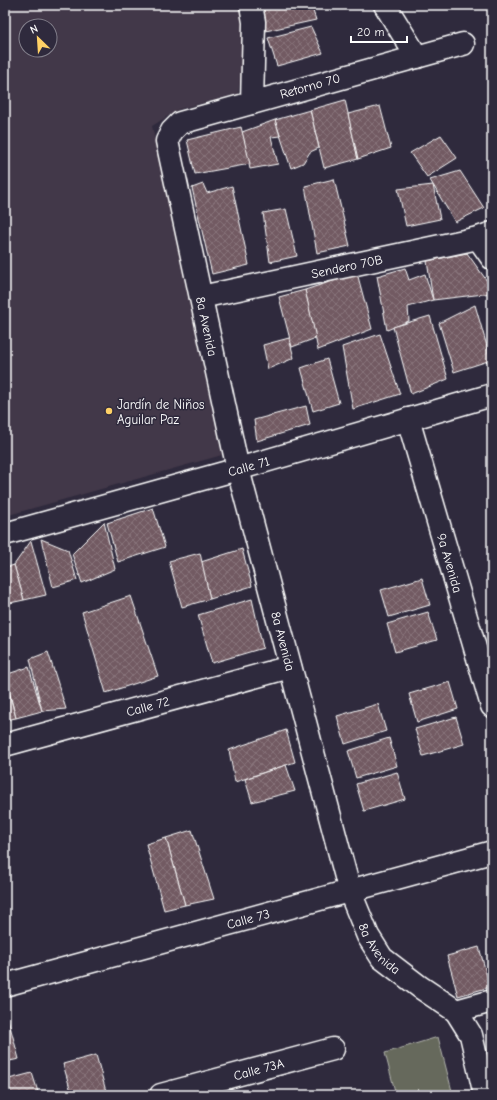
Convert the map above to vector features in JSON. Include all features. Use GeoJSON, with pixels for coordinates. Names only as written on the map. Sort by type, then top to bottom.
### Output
{"type":"FeatureCollection","features":[{"type":"Feature","properties":{"kind":"street"},"geometry":{"type":"LineString","coordinates":[[251,5],[254,22],[252,103]]}},
{"type":"Feature","properties":{"kind":"street"},"geometry":{"type":"LineString","coordinates":[[385,5],[417,57]]}},
{"type":"Feature","properties":{"kind":"street","name":"Retorno 70"},"geometry":{"type":"LineString","coordinates":[[168,141],[172,131],[180,123],[463,44]]}},
{"type":"Feature","properties":{"kind":"street","name":"8a Avenida"},"geometry":{"type":"LineString","coordinates":[[168,141],[238,469],[350,892],[368,936],[382,958],[420,987],[456,1011],[471,1035],[485,1095]]}},
{"type":"Feature","properties":{"kind":"street"},"geometry":{"type":"LineString","coordinates":[[485,235],[492,258]]}},
{"type":"Feature","properties":{"kind":"street","name":"Sendero 70B"},"geometry":{"type":"LineString","coordinates":[[202,297],[485,235]]}},
{"type":"Feature","properties":{"kind":"street","name":"Calle 71"},"geometry":{"type":"LineString","coordinates":[[5,534],[238,469],[492,395]]}},
{"type":"Feature","properties":{"kind":"street","name":"9a Avenida"},"geometry":{"type":"LineString","coordinates":[[408,419],[492,706]]}},
{"type":"Feature","properties":{"kind":"street","name":"Calle 72"},"geometry":{"type":"LineString","coordinates":[[5,745],[290,667]]}},
{"type":"Feature","properties":{"kind":"street","name":"Calle 73"},"geometry":{"type":"LineString","coordinates":[[5,986],[492,852]]}},
{"type":"Feature","properties":{"kind":"street"},"geometry":{"type":"LineString","coordinates":[[456,1011],[492,1001]]}},
{"type":"Feature","properties":{"kind":"street","name":"Calle 73A"},"geometry":{"type":"LineString","coordinates":[[161,1095],[333,1048]]}},
{"type":"Feature","properties":{"kind":"shaded area"},"geometry":{"type":"Polygon","coordinates":[[[5,5],[240,5],[245,15],[245,50],[238,94],[179,109],[152,126],[222,455],[5,516],[5,5]]]}},
{"type":"Feature","properties":{"kind":"green space"},"geometry":{"type":"Polygon","coordinates":[[[438,1037],[453,1095],[396,1095],[385,1053],[438,1037]]]}},
{"type":"Feature","properties":{"kind":"building"},"geometry":{"type":"Polygon","coordinates":[[[261,5],[311,5],[316,20],[261,32],[261,5]]]}},
{"type":"Feature","properties":{"kind":"building"},"geometry":{"type":"Polygon","coordinates":[[[311,27],[323,53],[277,66],[268,38],[311,27]]]}},
{"type":"Feature","properties":{"kind":"building"},"geometry":{"type":"Polygon","coordinates":[[[345,100],[358,159],[324,168],[310,110],[345,100]]]}},
{"type":"Feature","properties":{"kind":"building"},"geometry":{"type":"Polygon","coordinates":[[[380,106],[391,148],[358,159],[348,114],[380,106]]]}},
{"type":"Feature","properties":{"kind":"building"},"geometry":{"type":"Polygon","coordinates":[[[310,110],[319,148],[310,152],[303,163],[291,168],[275,120],[310,110]]]}},
{"type":"Feature","properties":{"kind":"building"},"geometry":{"type":"Polygon","coordinates":[[[275,120],[280,136],[271,137],[278,164],[250,169],[242,132],[275,120]]]}},
{"type":"Feature","properties":{"kind":"building"},"geometry":{"type":"Polygon","coordinates":[[[241,127],[250,164],[195,174],[187,140],[241,127]]]}},
{"type":"Feature","properties":{"kind":"building"},"geometry":{"type":"Polygon","coordinates":[[[441,135],[457,158],[427,177],[410,153],[441,135]]]}},
{"type":"Feature","properties":{"kind":"building"},"geometry":{"type":"Polygon","coordinates":[[[460,171],[484,208],[455,222],[430,180],[460,171]]]}},
{"type":"Feature","properties":{"kind":"building"},"geometry":{"type":"Polygon","coordinates":[[[334,179],[350,246],[317,253],[305,186],[334,179]]]}},
{"type":"Feature","properties":{"kind":"building"},"geometry":{"type":"Polygon","coordinates":[[[203,184],[207,193],[232,186],[249,265],[212,274],[192,188],[203,184]]]}},
{"type":"Feature","properties":{"kind":"building"},"geometry":{"type":"Polygon","coordinates":[[[433,185],[440,219],[406,226],[398,189],[433,185]]]}},
{"type":"Feature","properties":{"kind":"building"},"geometry":{"type":"Polygon","coordinates":[[[286,209],[297,256],[270,262],[263,213],[286,209]]]}},
{"type":"Feature","properties":{"kind":"building"},"geometry":{"type":"Polygon","coordinates":[[[467,253],[492,288],[492,293],[433,300],[427,261],[467,253]]]}},
{"type":"Feature","properties":{"kind":"building"},"geometry":{"type":"Polygon","coordinates":[[[405,268],[409,280],[425,274],[433,300],[408,307],[409,321],[387,330],[377,276],[405,268]]]}},
{"type":"Feature","properties":{"kind":"building"},"geometry":{"type":"Polygon","coordinates":[[[357,273],[372,329],[318,350],[305,290],[357,273]]]}},
{"type":"Feature","properties":{"kind":"building"},"geometry":{"type":"Polygon","coordinates":[[[305,290],[316,338],[292,347],[279,297],[305,290]]]}},
{"type":"Feature","properties":{"kind":"building"},"geometry":{"type":"Polygon","coordinates":[[[475,305],[491,360],[454,372],[439,323],[475,305]]]}},
{"type":"Feature","properties":{"kind":"building"},"geometry":{"type":"Polygon","coordinates":[[[430,316],[448,379],[411,394],[393,327],[430,316]]]}},
{"type":"Feature","properties":{"kind":"building"},"geometry":{"type":"Polygon","coordinates":[[[380,334],[400,394],[353,409],[342,347],[380,334]]]}},
{"type":"Feature","properties":{"kind":"building"},"geometry":{"type":"Polygon","coordinates":[[[289,338],[294,358],[268,369],[263,345],[289,338]]]}},
{"type":"Feature","properties":{"kind":"building"},"geometry":{"type":"Polygon","coordinates":[[[327,359],[339,403],[313,411],[301,368],[327,359]]]}},
{"type":"Feature","properties":{"kind":"building"},"geometry":{"type":"Polygon","coordinates":[[[306,406],[310,425],[257,441],[254,420],[306,406]]]}},
{"type":"Feature","properties":{"kind":"building"},"geometry":{"type":"Polygon","coordinates":[[[153,508],[165,547],[118,562],[107,523],[153,508]]]}},
{"type":"Feature","properties":{"kind":"building"},"geometry":{"type":"Polygon","coordinates":[[[104,522],[115,569],[82,583],[72,554],[104,522]]]}},
{"type":"Feature","properties":{"kind":"building"},"geometry":{"type":"Polygon","coordinates":[[[41,539],[68,550],[77,580],[53,587],[41,539]]]}},
{"type":"Feature","properties":{"kind":"building"},"geometry":{"type":"Polygon","coordinates":[[[31,541],[46,595],[24,600],[14,565],[31,541]]]}},
{"type":"Feature","properties":{"kind":"building"},"geometry":{"type":"Polygon","coordinates":[[[242,549],[252,586],[210,599],[201,562],[242,549]]]}},
{"type":"Feature","properties":{"kind":"building"},"geometry":{"type":"Polygon","coordinates":[[[200,553],[210,599],[182,607],[169,561],[200,553]]]}},
{"type":"Feature","properties":{"kind":"building"},"geometry":{"type":"Polygon","coordinates":[[[14,565],[24,600],[5,604],[5,568],[14,565]]]}},
{"type":"Feature","properties":{"kind":"building"},"geometry":{"type":"Polygon","coordinates":[[[422,578],[430,605],[389,617],[381,590],[422,578]]]}},
{"type":"Feature","properties":{"kind":"building"},"geometry":{"type":"Polygon","coordinates":[[[131,596],[158,676],[106,693],[82,612],[131,596]]]}},
{"type":"Feature","properties":{"kind":"building"},"geometry":{"type":"Polygon","coordinates":[[[252,599],[263,648],[212,663],[198,615],[252,599]]]}},
{"type":"Feature","properties":{"kind":"building"},"geometry":{"type":"Polygon","coordinates":[[[428,612],[437,640],[395,652],[387,624],[428,612]]]}},
{"type":"Feature","properties":{"kind":"building"},"geometry":{"type":"Polygon","coordinates":[[[48,652],[66,709],[42,711],[30,659],[48,652]]]}},
{"type":"Feature","properties":{"kind":"building"},"geometry":{"type":"Polygon","coordinates":[[[29,667],[42,711],[16,718],[5,675],[29,667]]]}},
{"type":"Feature","properties":{"kind":"building"},"geometry":{"type":"Polygon","coordinates":[[[5,679],[16,718],[5,720],[5,679]]]}},
{"type":"Feature","properties":{"kind":"building"},"geometry":{"type":"Polygon","coordinates":[[[450,682],[458,709],[417,722],[409,694],[450,682]]]}},
{"type":"Feature","properties":{"kind":"building"},"geometry":{"type":"Polygon","coordinates":[[[378,704],[386,731],[345,744],[337,716],[378,704]]]}},
{"type":"Feature","properties":{"kind":"building"},"geometry":{"type":"Polygon","coordinates":[[[456,717],[464,744],[423,756],[415,729],[456,717]]]}},
{"type":"Feature","properties":{"kind":"building"},"geometry":{"type":"Polygon","coordinates":[[[286,730],[295,762],[235,782],[229,750],[286,730]]]}},
{"type":"Feature","properties":{"kind":"building"},"geometry":{"type":"Polygon","coordinates":[[[389,738],[397,766],[356,778],[348,751],[389,738]]]}},
{"type":"Feature","properties":{"kind":"building"},"geometry":{"type":"Polygon","coordinates":[[[286,765],[295,791],[252,802],[245,779],[286,765]]]}},
{"type":"Feature","properties":{"kind":"building"},"geometry":{"type":"Polygon","coordinates":[[[397,772],[405,799],[364,811],[356,784],[397,772]]]}},
{"type":"Feature","properties":{"kind":"building"},"geometry":{"type":"Polygon","coordinates":[[[192,830],[214,899],[185,905],[166,838],[192,830]]]}},
{"type":"Feature","properties":{"kind":"building"},"geometry":{"type":"Polygon","coordinates":[[[166,838],[185,905],[164,910],[146,844],[166,838]]]}},
{"type":"Feature","properties":{"kind":"building"},"geometry":{"type":"Polygon","coordinates":[[[479,947],[490,987],[458,996],[447,956],[479,947]]]}},
{"type":"Feature","properties":{"kind":"building"},"geometry":{"type":"Polygon","coordinates":[[[8,1019],[19,1059],[5,1062],[5,1020],[8,1019]]]}},
{"type":"Feature","properties":{"kind":"building"},"geometry":{"type":"Polygon","coordinates":[[[96,1055],[107,1095],[72,1095],[63,1064],[96,1055]]]}},
{"type":"Feature","properties":{"kind":"building"},"geometry":{"type":"Polygon","coordinates":[[[32,1073],[39,1095],[5,1095],[5,1080],[32,1073]]]}},
{"type":"Feature","properties":{"kind":"place","name":"Jardín de Niños Aguilar Paz"},"geometry":{"type":"Point","coordinates":[109,411]}}]}
